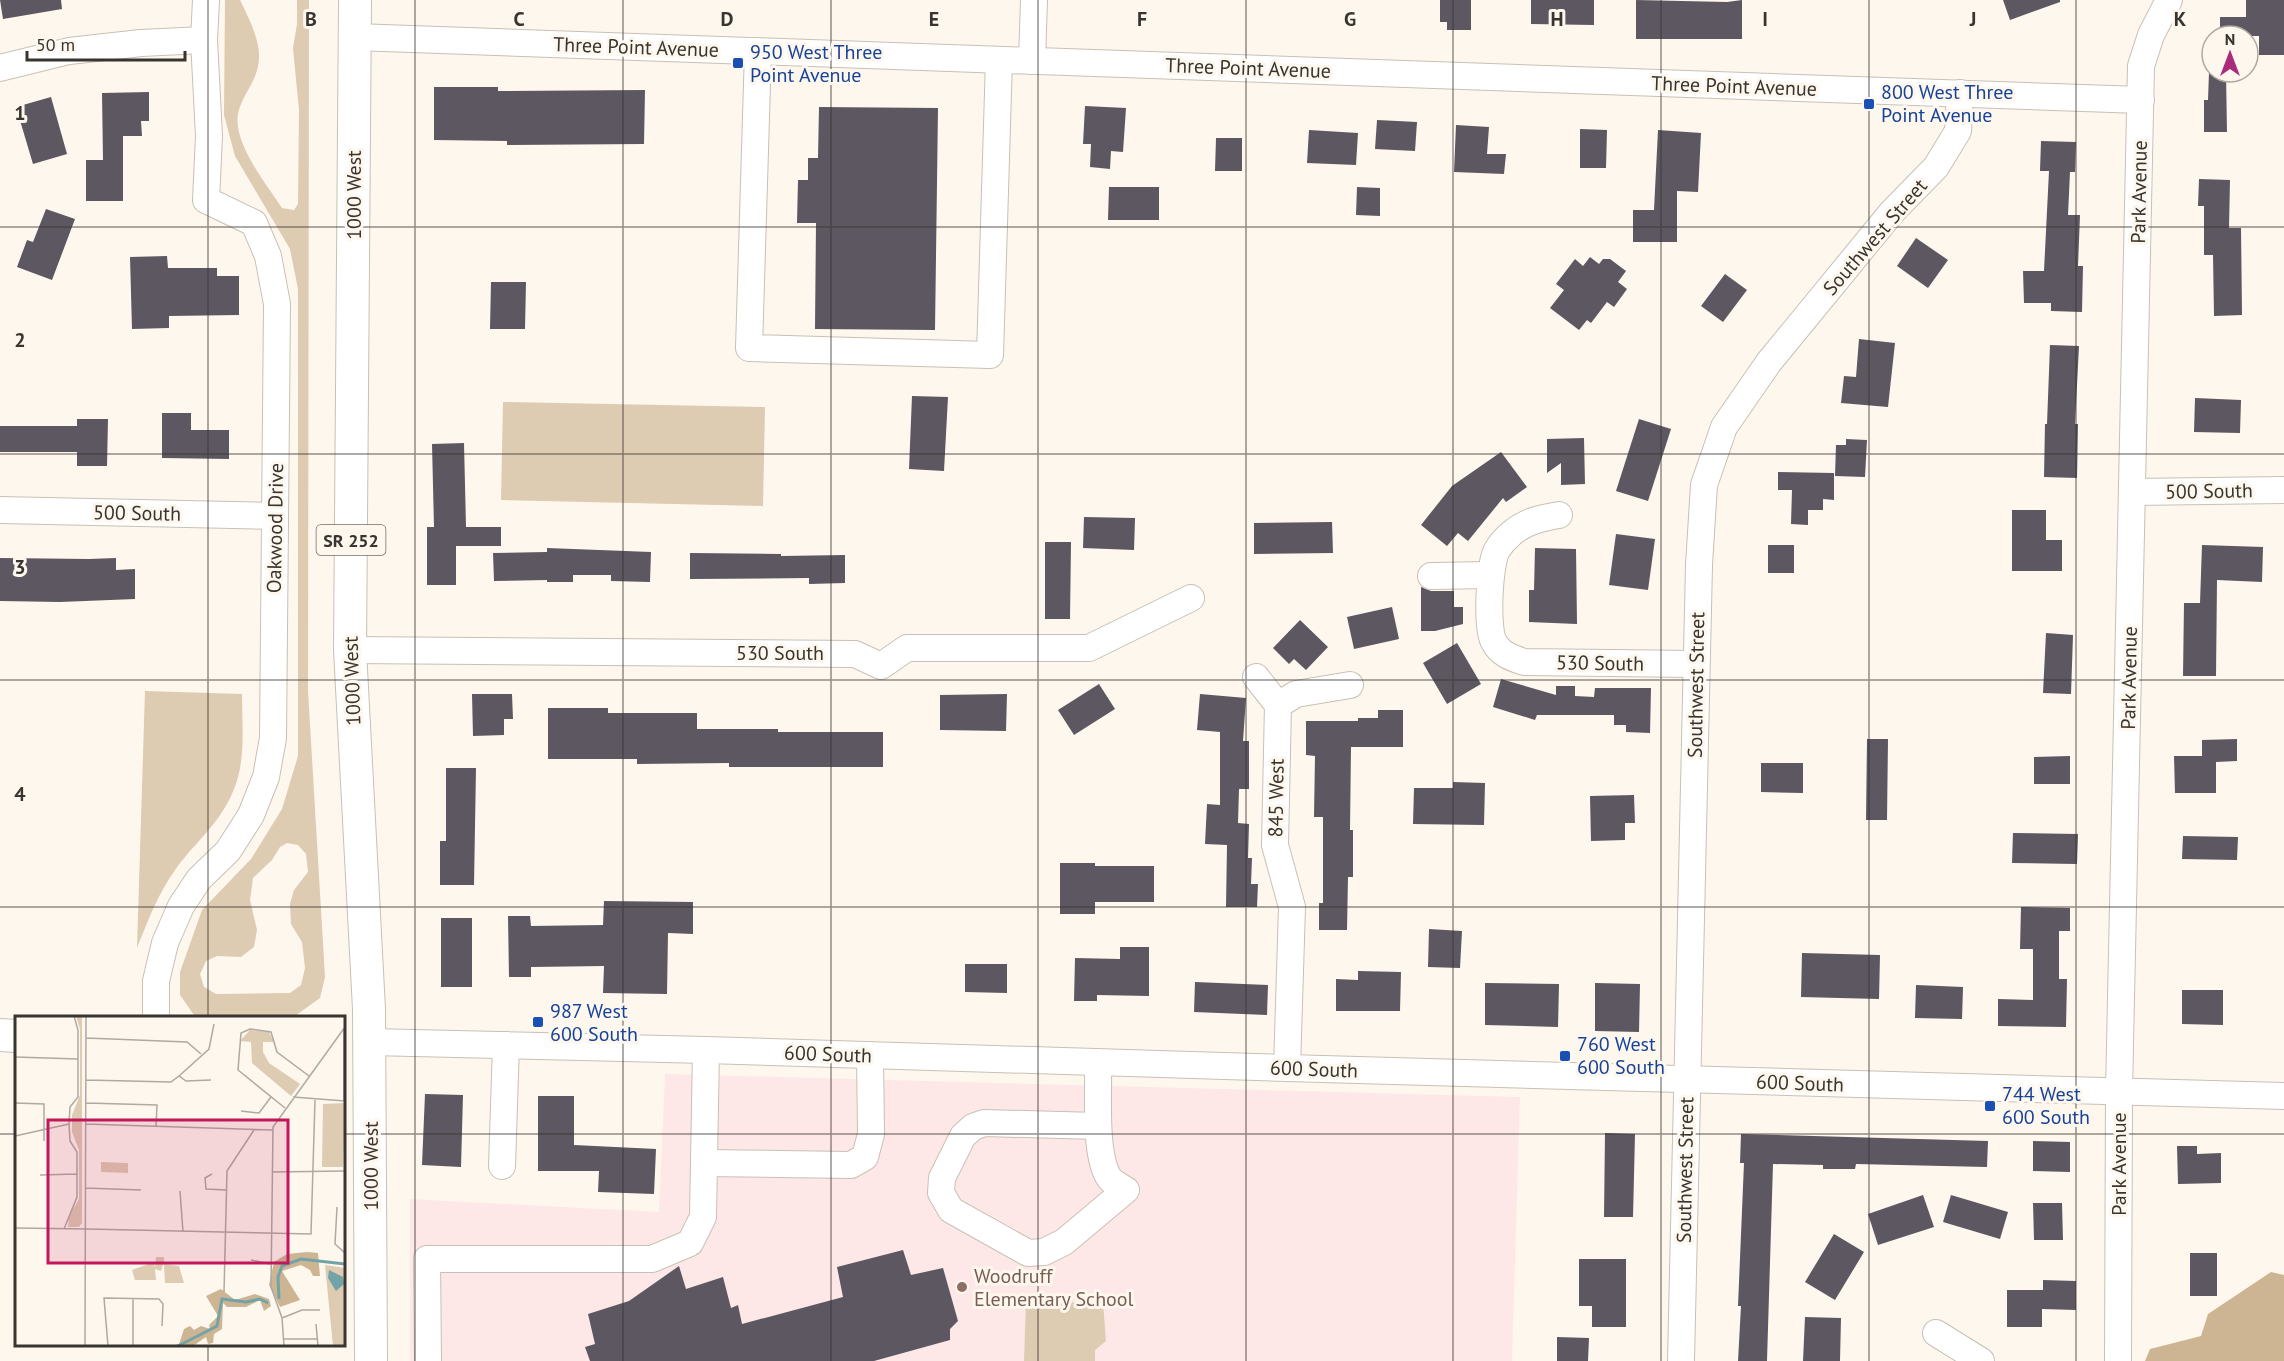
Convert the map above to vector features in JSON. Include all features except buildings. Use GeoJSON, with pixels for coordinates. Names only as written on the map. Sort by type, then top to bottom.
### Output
{"type":"FeatureCollection","features":[{"type":"Feature","properties":{"kind":"main road","name":"1000 West"},"geometry":{"type":"LineString","coordinates":[[355,0],[350,650],[357,1042],[372,1361]]}},
{"type":"Feature","properties":{"kind":"main road"},"geometry":{"type":"LineString","coordinates":[[0,1035],[15,1036]]}},
{"type":"Feature","properties":{"kind":"street"},"geometry":{"type":"LineString","coordinates":[[0,68],[80,50],[141,43],[204,40],[206,0]]}},
{"type":"Feature","properties":{"kind":"street"},"geometry":{"type":"LineString","coordinates":[[1032,61],[1034,0]]}},
{"type":"Feature","properties":{"kind":"street","name":"Park Avenue"},"geometry":{"type":"LineString","coordinates":[[2118,1361],[2119,1092],[2141,66],[2151,35],[2169,0]]}},
{"type":"Feature","properties":{"kind":"street","name":"Three Point Avenue"},"geometry":{"type":"LineString","coordinates":[[355,37],[2141,100]]}},
{"type":"Feature","properties":{"kind":"street","name":"Oakwood Drive"},"geometry":{"type":"LineString","coordinates":[[156,1016],[156,981],[165,943],[181,906],[199,879],[228,851],[251,815],[266,777],[273,738],[277,304],[268,256],[254,223],[207,200],[209,136],[204,40]]}},
{"type":"Feature","properties":{"kind":"street"},"geometry":{"type":"LineString","coordinates":[[758,51],[749,348],[760,349],[990,355],[999,60]]}},
{"type":"Feature","properties":{"kind":"street","name":"Southwest Street"},"geometry":{"type":"LineString","coordinates":[[1681,1361],[1696,664],[1704,485],[1724,427],[1784,345],[1892,212],[1936,167],[1958,131],[1960,93]]}},
{"type":"Feature","properties":{"kind":"street","name":"500 South"},"geometry":{"type":"LineString","coordinates":[[2133,492],[2284,490]]}},
{"type":"Feature","properties":{"kind":"street","name":"500 South"},"geometry":{"type":"LineString","coordinates":[[0,510],[275,516]]}},
{"type":"Feature","properties":{"kind":"street"},"geometry":{"type":"LineString","coordinates":[[1431,576],[1491,575],[1491,566],[1497,550],[1511,533],[1531,521],[1559,515]]}},
{"type":"Feature","properties":{"kind":"street","name":"530 South"},"geometry":{"type":"LineString","coordinates":[[1491,575],[1490,625],[1493,641],[1506,655],[1524,662],[1696,664]]}},
{"type":"Feature","properties":{"kind":"street","name":"530 South"},"geometry":{"type":"LineString","coordinates":[[350,650],[855,654],[882,666],[907,648],[1089,648],[1191,598]]}},
{"type":"Feature","properties":{"kind":"street"},"geometry":{"type":"LineString","coordinates":[[1256,677],[1278,705],[1296,694],[1350,685]]}},
{"type":"Feature","properties":{"kind":"street","name":"845 West"},"geometry":{"type":"LineString","coordinates":[[1278,705],[1275,845],[1292,907],[1287,1068]]}},
{"type":"Feature","properties":{"kind":"street","name":"600 South"},"geometry":{"type":"LineString","coordinates":[[357,1042],[2284,1096]]}},
{"type":"Feature","properties":{"kind":"street"},"geometry":{"type":"LineString","coordinates":[[502,1166],[506,1045]]}},
{"type":"Feature","properties":{"kind":"street"},"geometry":{"type":"LineString","coordinates":[[428,1361],[427,1259],[652,1259],[690,1243],[704,1217],[706,1050]]}},
{"type":"Feature","properties":{"kind":"street"},"geometry":{"type":"LineString","coordinates":[[704,1163],[851,1166],[865,1157],[871,1134],[870,1055]]}},
{"type":"Feature","properties":{"kind":"street"},"geometry":{"type":"LineString","coordinates":[[1098,1062],[1098,1126],[1102,1162],[1108,1178],[1126,1190],[1064,1242],[1044,1252],[1028,1253],[951,1210],[941,1193],[942,1178],[963,1137],[973,1127],[984,1123],[1098,1126]]}},
{"type":"Feature","properties":{"kind":"street"},"geometry":{"type":"LineString","coordinates":[[1936,1333],[1981,1361]]}},
{"type":"Feature","properties":{"kind":"shaded area"},"geometry":{"type":"Polygon","coordinates":[[[225,0],[240,0],[257,40],[259,58],[256,74],[239,110],[240,137],[256,169],[282,208],[294,210],[298,204],[299,110],[293,48],[297,24],[297,0],[309,0],[308,691],[325,977],[320,998],[295,1016],[194,1015],[180,995],[180,972],[202,910],[251,859],[282,809],[298,756],[298,289],[290,249],[235,156],[224,115],[225,0]],[[287,843],[280,847],[272,860],[253,878],[250,900],[257,930],[254,947],[241,957],[217,956],[206,961],[200,974],[204,987],[216,994],[290,993],[301,985],[305,968],[302,942],[291,924],[290,904],[294,890],[308,872],[306,854],[298,845],[287,843]]]}},
{"type":"Feature","properties":{"kind":"shaded area"},"geometry":{"type":"Polygon","coordinates":[[[503,402],[765,407],[763,506],[501,500],[503,402]]]}},
{"type":"Feature","properties":{"kind":"shaded area"},"geometry":{"type":"Polygon","coordinates":[[[145,691],[242,694],[243,742],[238,778],[229,801],[163,888],[137,948],[145,691]]]}},
{"type":"Feature","properties":{"kind":"shaded area","name":"Woodruff Elementary School"},"geometry":{"type":"Polygon","coordinates":[[[665,1074],[1520,1097],[1512,1361],[410,1361],[410,1199],[659,1212],[665,1074]]]}},
{"type":"Feature","properties":{"kind":"shaded area"},"geometry":{"type":"Polygon","coordinates":[[[2271,1272],[2284,1275],[2284,1361],[2145,1361],[2150,1349],[2201,1336],[2208,1314],[2271,1272]]]}},
{"type":"Feature","properties":{"kind":"shaded area"},"geometry":{"type":"Polygon","coordinates":[[[1026,1301],[1103,1303],[1106,1341],[1095,1350],[1095,1361],[1024,1361],[1026,1301]]]}},
{"type":"Feature","properties":{"kind":"place","name":"950 West Three Point Avenue"},"geometry":{"type":"Point","coordinates":[738,63]}},
{"type":"Feature","properties":{"kind":"place","name":"800 West Three Point Avenue"},"geometry":{"type":"Point","coordinates":[1869,104]}},
{"type":"Feature","properties":{"kind":"place","name":"987 West 600 South"},"geometry":{"type":"Point","coordinates":[538,1022]}},
{"type":"Feature","properties":{"kind":"place","name":"760 West 600 South"},"geometry":{"type":"Point","coordinates":[1565,1056]}},
{"type":"Feature","properties":{"kind":"place","name":"744 West 600 South"},"geometry":{"type":"Point","coordinates":[1990,1106]}},
{"type":"Feature","properties":{"kind":"place","name":"Woodruff Elementary School"},"geometry":{"type":"Point","coordinates":[962,1287]}}]}
